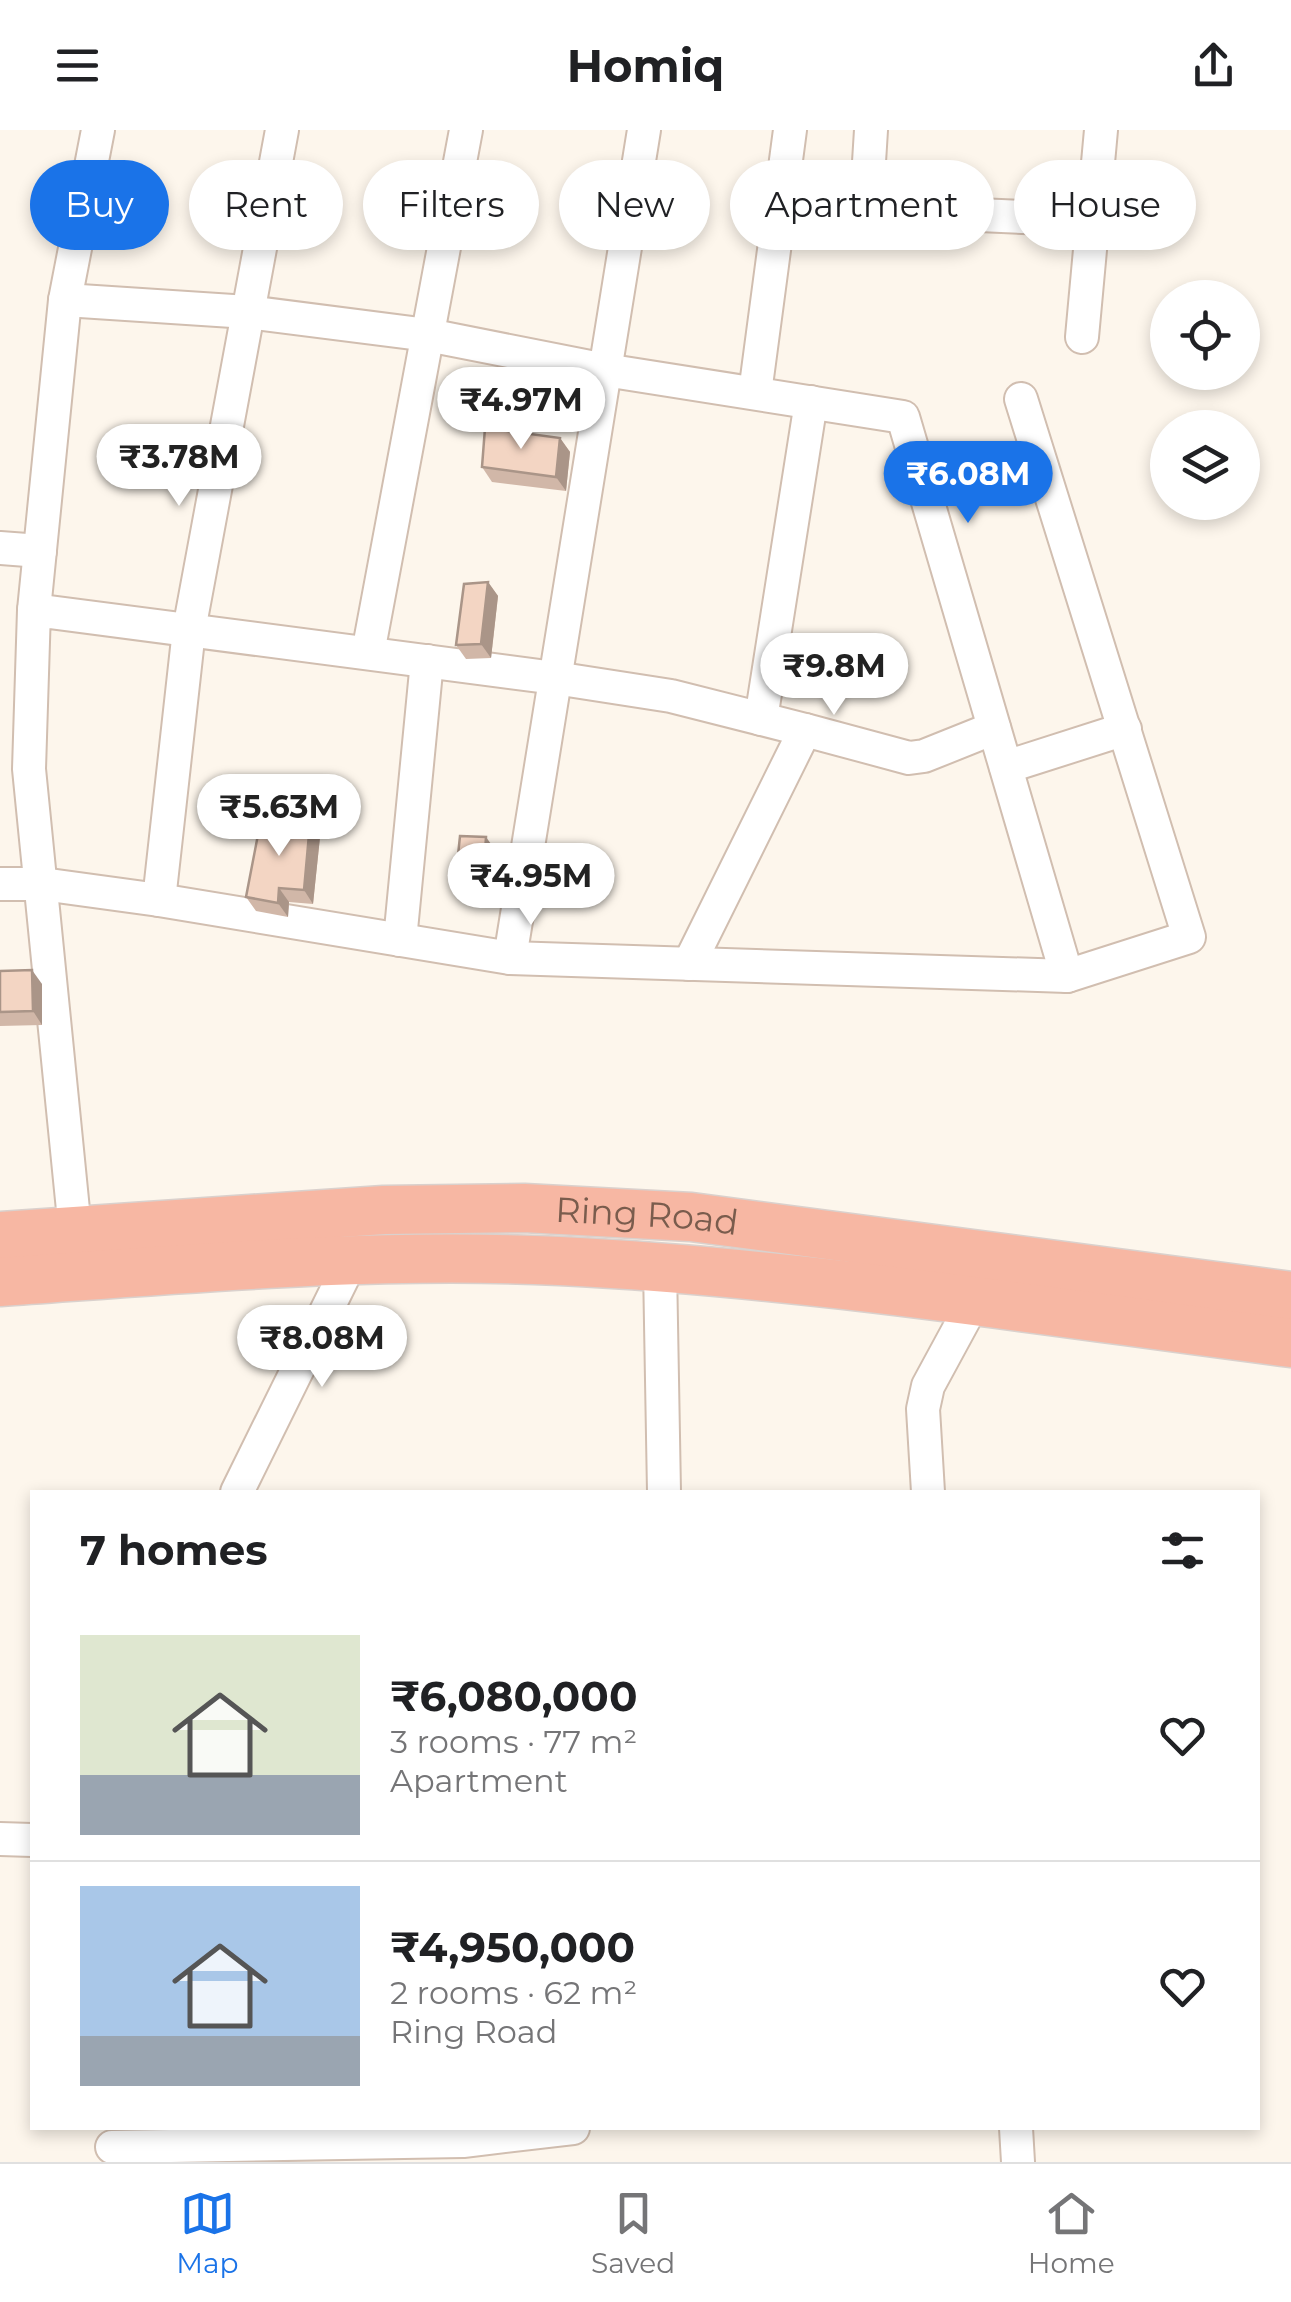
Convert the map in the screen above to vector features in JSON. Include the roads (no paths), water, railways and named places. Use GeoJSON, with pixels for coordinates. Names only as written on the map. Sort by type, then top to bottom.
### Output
{"type":"FeatureCollection","features":[{"type":"Feature","properties":{"kind":"highway","name":"Ring Road"},"geometry":{"type":"LineString","coordinates":[[0,1236],[384,1210],[542,1208],[691,1217],[1291,1296]]}},
{"type":"Feature","properties":{"kind":"highway","name":"Ring Road"},"geometry":{"type":"LineString","coordinates":[[0,1282],[352,1260],[557,1261],[732,1272],[1291,1343]]}},
{"type":"Feature","properties":{"kind":"street"},"geometry":{"type":"LineString","coordinates":[[75,1230],[28,769],[34,610],[65,300],[98,130]]}},
{"type":"Feature","properties":{"kind":"street"},"geometry":{"type":"LineString","coordinates":[[159,900],[188,630],[282,130]]}},
{"type":"Feature","properties":{"kind":"street"},"geometry":{"type":"LineString","coordinates":[[368,653],[466,130]]}},
{"type":"Feature","properties":{"kind":"street"},"geometry":{"type":"LineString","coordinates":[[510,958],[644,130]]}},
{"type":"Feature","properties":{"kind":"street"},"geometry":{"type":"LineString","coordinates":[[755,393],[790,130]]}},
{"type":"Feature","properties":{"kind":"street"},"geometry":{"type":"LineString","coordinates":[[871,130],[866,210],[1014,217]]}},
{"type":"Feature","properties":{"kind":"street"},"geometry":{"type":"LineString","coordinates":[[1098,160],[1101,130]]}},
{"type":"Feature","properties":{"kind":"street"},"geometry":{"type":"LineString","coordinates":[[1082,338],[1089,250]]}},
{"type":"Feature","properties":{"kind":"street"},"geometry":{"type":"LineString","coordinates":[[65,300],[248,312],[428,335],[606,370],[903,417],[1067,976]]}},
{"type":"Feature","properties":{"kind":"street"},"geometry":{"type":"LineString","coordinates":[[0,884],[42,884],[159,900],[510,958],[1067,976],[1189,937],[1020,400]]}},
{"type":"Feature","properties":{"kind":"street"},"geometry":{"type":"LineString","coordinates":[[761,719],[811,402]]}},
{"type":"Feature","properties":{"kind":"street"},"geometry":{"type":"LineString","coordinates":[[0,548],[40,552]]}},
{"type":"Feature","properties":{"kind":"street"},"geometry":{"type":"LineString","coordinates":[[34,610],[671,696],[909,758],[924,756],[994,728]]}},
{"type":"Feature","properties":{"kind":"street"},"geometry":{"type":"LineString","coordinates":[[400,940],[427,661]]}},
{"type":"Feature","properties":{"kind":"street"},"geometry":{"type":"LineString","coordinates":[[1006,767],[1125,729]]}},
{"type":"Feature","properties":{"kind":"street"},"geometry":{"type":"LineString","coordinates":[[689,964],[806,730]]}},
{"type":"Feature","properties":{"kind":"street"},"geometry":{"type":"LineString","coordinates":[[238,1490],[352,1260]]}},
{"type":"Feature","properties":{"kind":"street"},"geometry":{"type":"LineString","coordinates":[[660,1267],[664,1490]]}},
{"type":"Feature","properties":{"kind":"street"},"geometry":{"type":"LineString","coordinates":[[928,1490],[923,1409],[928,1386],[973,1303]]}},
{"type":"Feature","properties":{"kind":"street"},"geometry":{"type":"LineString","coordinates":[[0,1838],[30,1840]]}},
{"type":"Feature","properties":{"kind":"street"},"geometry":{"type":"LineString","coordinates":[[112,2145],[392,2152],[557,2130]]}},
{"type":"Feature","properties":{"kind":"street"},"geometry":{"type":"LineString","coordinates":[[1016,2130],[1018,2162]]}}]}
